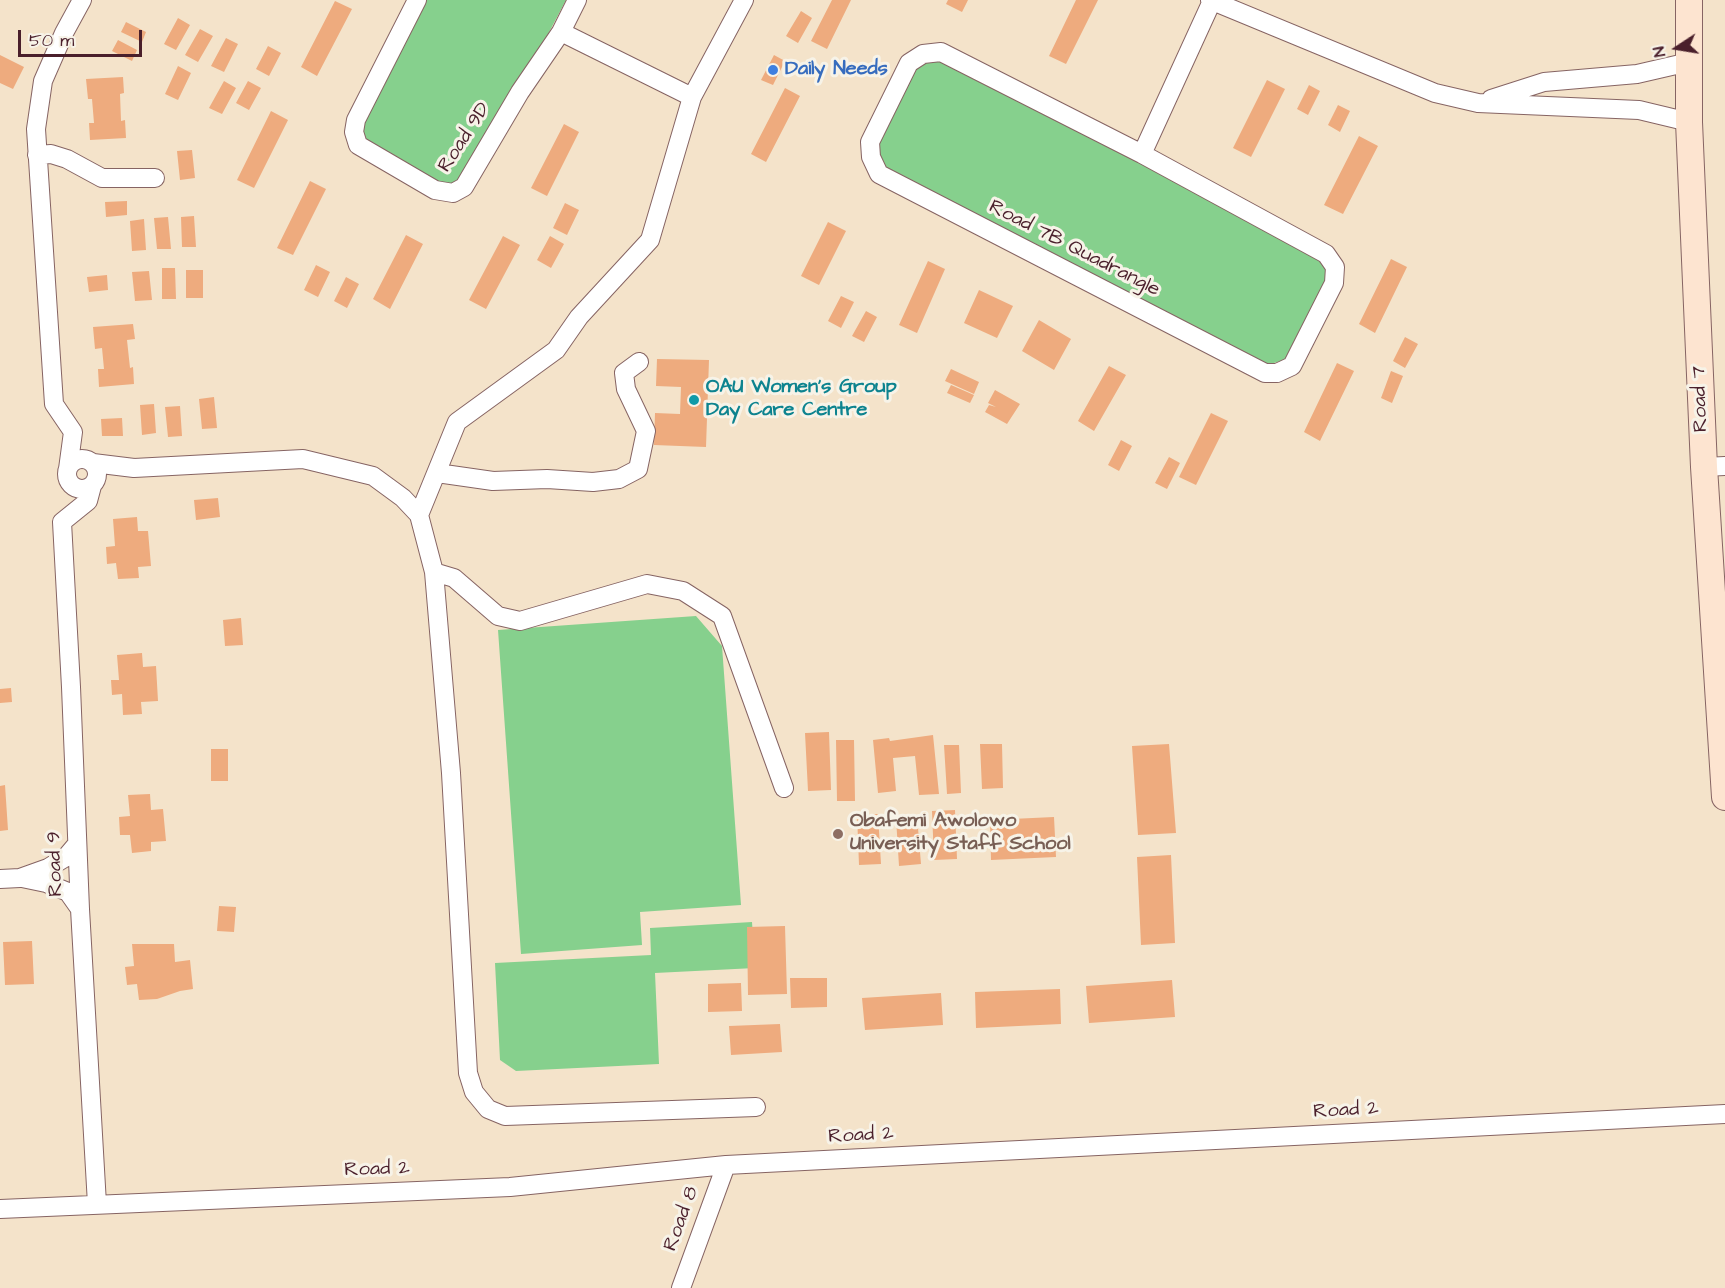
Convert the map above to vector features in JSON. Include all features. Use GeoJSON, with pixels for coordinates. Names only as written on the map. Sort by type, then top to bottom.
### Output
{"type":"FeatureCollection","features":[{"type":"Feature","properties":{"kind":"street"},"geometry":{"type":"LineString","coordinates":[[62,522],[77,504],[68,475],[73,432],[54,404],[36,129],[43,81],[64,33],[82,0]]}},
{"type":"Feature","properties":{"kind":"street","name":"Road 9D"},"geometry":{"type":"LineString","coordinates":[[417,0],[356,120],[354,132],[358,145],[435,190],[453,193],[464,187],[520,92],[561,32],[577,0]]}},
{"type":"Feature","properties":{"kind":"street"},"geometry":{"type":"LineString","coordinates":[[419,515],[458,422],[556,350],[579,317],[650,240],[692,96],[744,0]]}},
{"type":"Feature","properties":{"kind":"street","name":"Road 7"},"geometry":{"type":"LineString","coordinates":[[1689,0],[1689,122],[1714,466],[1725,797]]}},
{"type":"Feature","properties":{"kind":"street"},"geometry":{"type":"LineString","coordinates":[[1142,154],[1211,1],[1435,93],[1478,103],[1639,110],[1689,122]]}},
{"type":"Feature","properties":{"kind":"street"},"geometry":{"type":"LineString","coordinates":[[561,32],[692,96]]}},
{"type":"Feature","properties":{"kind":"street","name":"Road 7B Quadrangle"},"geometry":{"type":"LineString","coordinates":[[941,52],[1142,154],[1326,254],[1335,267],[1334,283],[1292,366],[1277,373],[1265,373],[879,174],[871,157],[870,142],[909,63],[923,54],[941,52]]}},
{"type":"Feature","properties":{"kind":"street"},"geometry":{"type":"LineString","coordinates":[[1478,103],[1544,82],[1637,74],[1689,62]]}},
{"type":"Feature","properties":{"kind":"street"},"geometry":{"type":"LineString","coordinates":[[37,155],[51,154],[67,159],[102,178],[155,178]]}},
{"type":"Feature","properties":{"kind":"street"},"geometry":{"type":"LineString","coordinates":[[437,473],[493,481],[547,479],[593,482],[619,479],[638,469],[646,431],[626,389],[624,373],[639,362]]}},
{"type":"Feature","properties":{"kind":"street"},"geometry":{"type":"LineString","coordinates":[[54,404],[81,430],[92,462],[98,472],[88,501],[62,522]]}},
{"type":"Feature","properties":{"kind":"street"},"geometry":{"type":"LineString","coordinates":[[134,468],[79,489],[73,487],[68,475],[71,463],[84,458],[92,462],[134,468],[303,459],[373,476],[403,498],[419,515],[434,572],[451,773],[468,1073],[474,1092],[488,1109],[505,1116],[756,1107]]}},
{"type":"Feature","properties":{"kind":"street","name":"Road 9"},"geometry":{"type":"LineString","coordinates":[[62,522],[72,687],[80,909],[97,1204]]}},
{"type":"Feature","properties":{"kind":"street"},"geometry":{"type":"LineString","coordinates":[[434,572],[454,578],[498,616],[520,621],[647,584],[683,591],[722,616],[784,788]]}},
{"type":"Feature","properties":{"kind":"street"},"geometry":{"type":"LineString","coordinates":[[20,878],[48,868],[66,857],[77,844]]}},
{"type":"Feature","properties":{"kind":"street"},"geometry":{"type":"LineString","coordinates":[[0,879],[20,878],[46,883],[68,892],[80,909]]}},
{"type":"Feature","properties":{"kind":"street","name":"Road 2"},"geometry":{"type":"LineString","coordinates":[[0,1209],[510,1187],[726,1165],[1725,1114]]}},
{"type":"Feature","properties":{"kind":"street","name":"Road 8"},"geometry":{"type":"LineString","coordinates":[[681,1288],[726,1165]]}},
{"type":"Feature","properties":{"kind":"green space"},"geometry":{"type":"Polygon","coordinates":[[[422,0],[566,0],[537,55],[456,185],[439,186],[364,142],[361,123],[422,0]]]}},
{"type":"Feature","properties":{"kind":"green space"},"geometry":{"type":"Polygon","coordinates":[[[945,61],[1313,252],[1325,266],[1327,281],[1287,359],[1264,366],[883,170],[876,142],[917,63],[945,61]]]}},
{"type":"Feature","properties":{"kind":"green space"},"geometry":{"type":"Polygon","coordinates":[[[696,616],[722,646],[741,905],[640,912],[642,945],[521,954],[498,630],[696,616]]]}},
{"type":"Feature","properties":{"kind":"green space"},"geometry":{"type":"Polygon","coordinates":[[[752,922],[755,968],[655,973],[659,1064],[516,1071],[500,1060],[495,963],[651,955],[650,928],[752,922]]]}},
{"type":"Feature","properties":{"kind":"building"},"geometry":{"type":"Polygon","coordinates":[[[832,0],[851,0],[827,49],[811,41],[832,0]]]}},
{"type":"Feature","properties":{"kind":"building"},"geometry":{"type":"Polygon","coordinates":[[[948,0],[968,0],[962,12],[946,4],[948,0]]]}},
{"type":"Feature","properties":{"kind":"building"},"geometry":{"type":"Polygon","coordinates":[[[1076,0],[1098,0],[1066,64],[1049,56],[1076,0]]]}},
{"type":"Feature","properties":{"kind":"building"},"geometry":{"type":"Polygon","coordinates":[[[335,1],[352,9],[317,76],[301,67],[335,1]]]}},
{"type":"Feature","properties":{"kind":"building"},"geometry":{"type":"Polygon","coordinates":[[[801,11],[812,18],[798,43],[786,36],[801,11]]]}},
{"type":"Feature","properties":{"kind":"building"},"geometry":{"type":"Polygon","coordinates":[[[178,18],[190,25],[176,50],[164,44],[178,18]]]}},
{"type":"Feature","properties":{"kind":"building"},"geometry":{"type":"Polygon","coordinates":[[[126,22],[146,32],[142,42],[121,32],[126,22]]]}},
{"type":"Feature","properties":{"kind":"building"},"geometry":{"type":"Polygon","coordinates":[[[200,29],[213,36],[198,62],[185,55],[200,29]]]}},
{"type":"Feature","properties":{"kind":"building"},"geometry":{"type":"Polygon","coordinates":[[[226,38],[238,44],[224,72],[211,66],[226,38]]]}},
{"type":"Feature","properties":{"kind":"building"},"geometry":{"type":"Polygon","coordinates":[[[118,40],[137,50],[132,61],[112,51],[118,40]]]}},
{"type":"Feature","properties":{"kind":"building"},"geometry":{"type":"Polygon","coordinates":[[[268,46],[281,53],[269,76],[256,69],[268,46]]]}},
{"type":"Feature","properties":{"kind":"building"},"geometry":{"type":"Polygon","coordinates":[[[0,55],[24,67],[13,89],[0,83],[0,55]]]}},
{"type":"Feature","properties":{"kind":"building","name":"Daily Needs"},"geometry":{"type":"Polygon","coordinates":[[[774,55],[785,61],[773,85],[761,80],[774,55]]]}},
{"type":"Feature","properties":{"kind":"building"},"geometry":{"type":"Polygon","coordinates":[[[178,66],[191,73],[178,100],[165,94],[178,66]]]}},
{"type":"Feature","properties":{"kind":"building"},"geometry":{"type":"Polygon","coordinates":[[[123,77],[124,93],[120,94],[121,121],[125,120],[126,138],[90,140],[89,123],[94,123],[92,99],[88,99],[86,79],[123,77]]]}},
{"type":"Feature","properties":{"kind":"building"},"geometry":{"type":"Polygon","coordinates":[[[1267,80],[1285,89],[1251,157],[1233,148],[1267,80]]]}},
{"type":"Feature","properties":{"kind":"building"},"geometry":{"type":"Polygon","coordinates":[[[224,81],[236,88],[222,114],[209,108],[224,81]]]}},
{"type":"Feature","properties":{"kind":"building"},"geometry":{"type":"Polygon","coordinates":[[[248,81],[261,88],[249,110],[236,103],[248,81]]]}},
{"type":"Feature","properties":{"kind":"building"},"geometry":{"type":"Polygon","coordinates":[[[1309,85],[1320,91],[1308,115],[1297,109],[1309,85]]]}},
{"type":"Feature","properties":{"kind":"building"},"geometry":{"type":"Polygon","coordinates":[[[785,88],[800,96],[766,162],[751,154],[785,88]]]}},
{"type":"Feature","properties":{"kind":"building"},"geometry":{"type":"Polygon","coordinates":[[[1338,105],[1350,111],[1340,132],[1328,125],[1338,105]]]}},
{"type":"Feature","properties":{"kind":"building"},"geometry":{"type":"Polygon","coordinates":[[[271,111],[288,120],[254,188],[237,180],[271,111]]]}},
{"type":"Feature","properties":{"kind":"building"},"geometry":{"type":"Polygon","coordinates":[[[564,124],[579,132],[547,196],[531,188],[564,124]]]}},
{"type":"Feature","properties":{"kind":"building"},"geometry":{"type":"Polygon","coordinates":[[[1359,136],[1378,146],[1343,214],[1324,205],[1359,136]]]}},
{"type":"Feature","properties":{"kind":"building"},"geometry":{"type":"Polygon","coordinates":[[[192,150],[195,178],[180,180],[177,151],[192,150]]]}},
{"type":"Feature","properties":{"kind":"building"},"geometry":{"type":"Polygon","coordinates":[[[310,181],[326,189],[293,255],[277,248],[310,181]]]}},
{"type":"Feature","properties":{"kind":"building"},"geometry":{"type":"Polygon","coordinates":[[[127,201],[127,215],[106,217],[105,202],[127,201]]]}},
{"type":"Feature","properties":{"kind":"building"},"geometry":{"type":"Polygon","coordinates":[[[565,203],[579,210],[567,235],[553,228],[565,203]]]}},
{"type":"Feature","properties":{"kind":"building"},"geometry":{"type":"Polygon","coordinates":[[[194,216],[196,247],[182,247],[181,217],[194,216]]]}},
{"type":"Feature","properties":{"kind":"building"},"geometry":{"type":"Polygon","coordinates":[[[168,217],[171,249],[157,249],[154,218],[168,217]]]}},
{"type":"Feature","properties":{"kind":"building"},"geometry":{"type":"Polygon","coordinates":[[[144,219],[146,250],[132,251],[130,221],[144,219]]]}},
{"type":"Feature","properties":{"kind":"building"},"geometry":{"type":"Polygon","coordinates":[[[828,222],[846,231],[819,285],[801,276],[828,222]]]}},
{"type":"Feature","properties":{"kind":"building"},"geometry":{"type":"Polygon","coordinates":[[[406,235],[423,244],[390,309],[373,299],[406,235]]]}},
{"type":"Feature","properties":{"kind":"building"},"geometry":{"type":"Polygon","coordinates":[[[503,236],[520,245],[486,309],[469,300],[503,236]]]}},
{"type":"Feature","properties":{"kind":"building"},"geometry":{"type":"Polygon","coordinates":[[[550,236],[564,244],[551,268],[537,260],[550,236]]]}},
{"type":"Feature","properties":{"kind":"building"},"geometry":{"type":"Polygon","coordinates":[[[1391,259],[1407,267],[1375,333],[1359,324],[1391,259]]]}},
{"type":"Feature","properties":{"kind":"building"},"geometry":{"type":"Polygon","coordinates":[[[928,261],[945,269],[917,333],[899,325],[928,261]]]}},
{"type":"Feature","properties":{"kind":"building"},"geometry":{"type":"Polygon","coordinates":[[[316,265],[330,272],[318,297],[304,290],[316,265]]]}},
{"type":"Feature","properties":{"kind":"building"},"geometry":{"type":"Polygon","coordinates":[[[162,268],[175,268],[176,299],[162,299],[162,268]]]}},
{"type":"Feature","properties":{"kind":"building"},"geometry":{"type":"Polygon","coordinates":[[[186,270],[203,270],[203,298],[186,298],[186,270]]]}},
{"type":"Feature","properties":{"kind":"building"},"geometry":{"type":"Polygon","coordinates":[[[149,271],[152,300],[135,301],[132,272],[149,271]]]}},
{"type":"Feature","properties":{"kind":"building"},"geometry":{"type":"Polygon","coordinates":[[[107,275],[108,290],[89,292],[87,277],[107,275]]]}},
{"type":"Feature","properties":{"kind":"building"},"geometry":{"type":"Polygon","coordinates":[[[346,277],[359,284],[347,308],[334,301],[346,277]]]}},
{"type":"Feature","properties":{"kind":"building"},"geometry":{"type":"Polygon","coordinates":[[[979,290],[1013,306],[997,338],[964,323],[979,290]]]}},
{"type":"Feature","properties":{"kind":"building"},"geometry":{"type":"Polygon","coordinates":[[[841,296],[854,302],[841,328],[828,321],[841,296]]]}},
{"type":"Feature","properties":{"kind":"building"},"geometry":{"type":"Polygon","coordinates":[[[866,311],[877,317],[864,342],[852,336],[866,311]]]}},
{"type":"Feature","properties":{"kind":"building"},"geometry":{"type":"Polygon","coordinates":[[[1039,320],[1071,339],[1054,370],[1022,351],[1039,320]]]}},
{"type":"Feature","properties":{"kind":"building"},"geometry":{"type":"Polygon","coordinates":[[[133,324],[135,339],[127,340],[134,384],[99,387],[98,369],[104,369],[102,348],[95,349],[93,327],[133,324]]]}},
{"type":"Feature","properties":{"kind":"building"},"geometry":{"type":"Polygon","coordinates":[[[1405,337],[1418,344],[1405,368],[1393,361],[1405,337]]]}},
{"type":"Feature","properties":{"kind":"building","name":"OAU Women's Group Day Care Centre"},"geometry":{"type":"Polygon","coordinates":[[[657,359],[709,360],[706,447],[654,445],[655,413],[680,414],[681,387],[656,386],[657,359]]]}},
{"type":"Feature","properties":{"kind":"building"},"geometry":{"type":"Polygon","coordinates":[[[1337,363],[1354,371],[1320,441],[1304,432],[1337,363]]]}},
{"type":"Feature","properties":{"kind":"building"},"geometry":{"type":"Polygon","coordinates":[[[1109,366],[1126,375],[1094,431],[1078,421],[1109,366]]]}},
{"type":"Feature","properties":{"kind":"building"},"geometry":{"type":"Polygon","coordinates":[[[951,369],[979,382],[974,394],[945,381],[951,369]]]}},
{"type":"Feature","properties":{"kind":"building"},"geometry":{"type":"Polygon","coordinates":[[[1391,371],[1403,376],[1392,403],[1381,398],[1391,371]]]}},
{"type":"Feature","properties":{"kind":"building"},"geometry":{"type":"Polygon","coordinates":[[[951,385],[974,395],[970,403],[947,393],[951,385]]]}},
{"type":"Feature","properties":{"kind":"building"},"geometry":{"type":"Polygon","coordinates":[[[995,390],[1020,404],[1007,424],[985,412],[989,405],[996,407],[988,403],[995,390]]]}},
{"type":"Feature","properties":{"kind":"building"},"geometry":{"type":"Polygon","coordinates":[[[214,397],[217,428],[202,429],[199,399],[214,397]]]}},
{"type":"Feature","properties":{"kind":"building"},"geometry":{"type":"Polygon","coordinates":[[[154,404],[156,433],[142,435],[140,405],[154,404]]]}},
{"type":"Feature","properties":{"kind":"building"},"geometry":{"type":"Polygon","coordinates":[[[180,406],[182,436],[168,437],[165,407],[180,406]]]}},
{"type":"Feature","properties":{"kind":"building"},"geometry":{"type":"Polygon","coordinates":[[[1211,413],[1228,421],[1196,485],[1179,477],[1211,413]]]}},
{"type":"Feature","properties":{"kind":"building"},"geometry":{"type":"Polygon","coordinates":[[[122,418],[123,436],[102,436],[101,419],[122,418]]]}},
{"type":"Feature","properties":{"kind":"building"},"geometry":{"type":"Polygon","coordinates":[[[1121,440],[1132,446],[1119,471],[1108,465],[1121,440]]]}},
{"type":"Feature","properties":{"kind":"building"},"geometry":{"type":"Polygon","coordinates":[[[1169,457],[1180,463],[1167,489],[1155,483],[1169,457]]]}},
{"type":"Feature","properties":{"kind":"building"},"geometry":{"type":"Polygon","coordinates":[[[218,498],[220,517],[196,520],[194,500],[218,498]]]}},
{"type":"Feature","properties":{"kind":"building"},"geometry":{"type":"Polygon","coordinates":[[[137,517],[138,531],[148,531],[151,566],[138,567],[139,578],[118,579],[116,563],[107,564],[106,547],[115,546],[113,519],[137,517]]]}},
{"type":"Feature","properties":{"kind":"building"},"geometry":{"type":"Polygon","coordinates":[[[241,618],[243,645],[225,646],[223,620],[241,618]]]}},
{"type":"Feature","properties":{"kind":"building"},"geometry":{"type":"Polygon","coordinates":[[[142,653],[143,667],[156,666],[158,701],[141,702],[142,714],[123,715],[122,694],[112,695],[111,680],[119,680],[117,655],[142,653]]]}},
{"type":"Feature","properties":{"kind":"building"},"geometry":{"type":"Polygon","coordinates":[[[11,688],[12,702],[0,703],[0,689],[11,688]]]}},
{"type":"Feature","properties":{"kind":"building"},"geometry":{"type":"Polygon","coordinates":[[[829,732],[831,790],[808,791],[805,733],[829,732]]]}},
{"type":"Feature","properties":{"kind":"building"},"geometry":{"type":"Polygon","coordinates":[[[933,735],[939,794],[919,795],[915,756],[893,758],[896,791],[878,793],[873,740],[889,738],[890,741],[933,735]]]}},
{"type":"Feature","properties":{"kind":"building"},"geometry":{"type":"Polygon","coordinates":[[[836,740],[854,740],[855,801],[837,801],[836,740]]]}},
{"type":"Feature","properties":{"kind":"building"},"geometry":{"type":"Polygon","coordinates":[[[980,744],[1002,744],[1003,788],[982,789],[980,744]]]}},
{"type":"Feature","properties":{"kind":"building"},"geometry":{"type":"Polygon","coordinates":[[[1169,744],[1176,833],[1138,835],[1132,746],[1169,744]]]}},
{"type":"Feature","properties":{"kind":"building"},"geometry":{"type":"Polygon","coordinates":[[[944,745],[959,745],[961,793],[947,794],[944,745]]]}},
{"type":"Feature","properties":{"kind":"building"},"geometry":{"type":"Polygon","coordinates":[[[211,749],[228,749],[228,781],[211,781],[211,749]]]}},
{"type":"Feature","properties":{"kind":"building"},"geometry":{"type":"Polygon","coordinates":[[[5,785],[8,830],[0,831],[0,786],[5,785]]]}},
{"type":"Feature","properties":{"kind":"building"},"geometry":{"type":"Polygon","coordinates":[[[150,794],[151,810],[163,809],[166,841],[151,842],[151,851],[132,853],[130,835],[120,835],[119,817],[130,816],[128,795],[150,794]]]}},
{"type":"Feature","properties":{"kind":"building"},"geometry":{"type":"Polygon","coordinates":[[[955,810],[957,859],[934,860],[932,811],[955,810]]]}},
{"type":"Feature","properties":{"kind":"building"},"geometry":{"type":"Polygon","coordinates":[[[857,814],[878,814],[881,864],[859,865],[857,814]]]}},
{"type":"Feature","properties":{"kind":"building"},"geometry":{"type":"Polygon","coordinates":[[[917,816],[921,864],[899,866],[896,818],[917,816]]]}},
{"type":"Feature","properties":{"kind":"building"},"geometry":{"type":"Polygon","coordinates":[[[1054,817],[1056,857],[991,860],[990,820],[1054,817]]]}},
{"type":"Feature","properties":{"kind":"building"},"geometry":{"type":"Polygon","coordinates":[[[1171,855],[1175,943],[1141,945],[1137,857],[1171,855]]]}},
{"type":"Feature","properties":{"kind":"building"},"geometry":{"type":"Polygon","coordinates":[[[219,906],[236,907],[234,932],[217,931],[219,906]]]}},
{"type":"Feature","properties":{"kind":"building"},"geometry":{"type":"Polygon","coordinates":[[[785,926],[787,994],[748,995],[747,927],[785,926]]]}},
{"type":"Feature","properties":{"kind":"building"},"geometry":{"type":"Polygon","coordinates":[[[32,941],[34,984],[5,985],[3,942],[32,941]]]}},
{"type":"Feature","properties":{"kind":"building"},"geometry":{"type":"Polygon","coordinates":[[[132,944],[174,944],[175,962],[190,960],[193,989],[157,999],[139,1000],[137,984],[127,985],[125,967],[134,966],[132,944]]]}},
{"type":"Feature","properties":{"kind":"building"},"geometry":{"type":"Polygon","coordinates":[[[790,978],[827,978],[827,1007],[791,1008],[790,978]]]}},
{"type":"Feature","properties":{"kind":"building"},"geometry":{"type":"Polygon","coordinates":[[[1172,980],[1175,1017],[1089,1023],[1086,986],[1172,980]]]}},
{"type":"Feature","properties":{"kind":"building"},"geometry":{"type":"Polygon","coordinates":[[[741,983],[742,1011],[708,1012],[708,984],[741,983]]]}},
{"type":"Feature","properties":{"kind":"building"},"geometry":{"type":"Polygon","coordinates":[[[1060,989],[1061,1024],[976,1028],[975,992],[1060,989]]]}},
{"type":"Feature","properties":{"kind":"building"},"geometry":{"type":"Polygon","coordinates":[[[941,993],[943,1025],[865,1030],[862,998],[941,993]]]}},
{"type":"Feature","properties":{"kind":"building"},"geometry":{"type":"Polygon","coordinates":[[[780,1024],[782,1052],[731,1055],[729,1026],[780,1024]]]}},
{"type":"Feature","properties":{"kind":"place","name":"Daily Needs"},"geometry":{"type":"Point","coordinates":[773,70]}},
{"type":"Feature","properties":{"kind":"place","name":"OAU Women's Group Day Care Centre"},"geometry":{"type":"Point","coordinates":[694,400]}},
{"type":"Feature","properties":{"kind":"place","name":"Obafemi Awolowo University Staff School"},"geometry":{"type":"Point","coordinates":[838,834]}}]}
